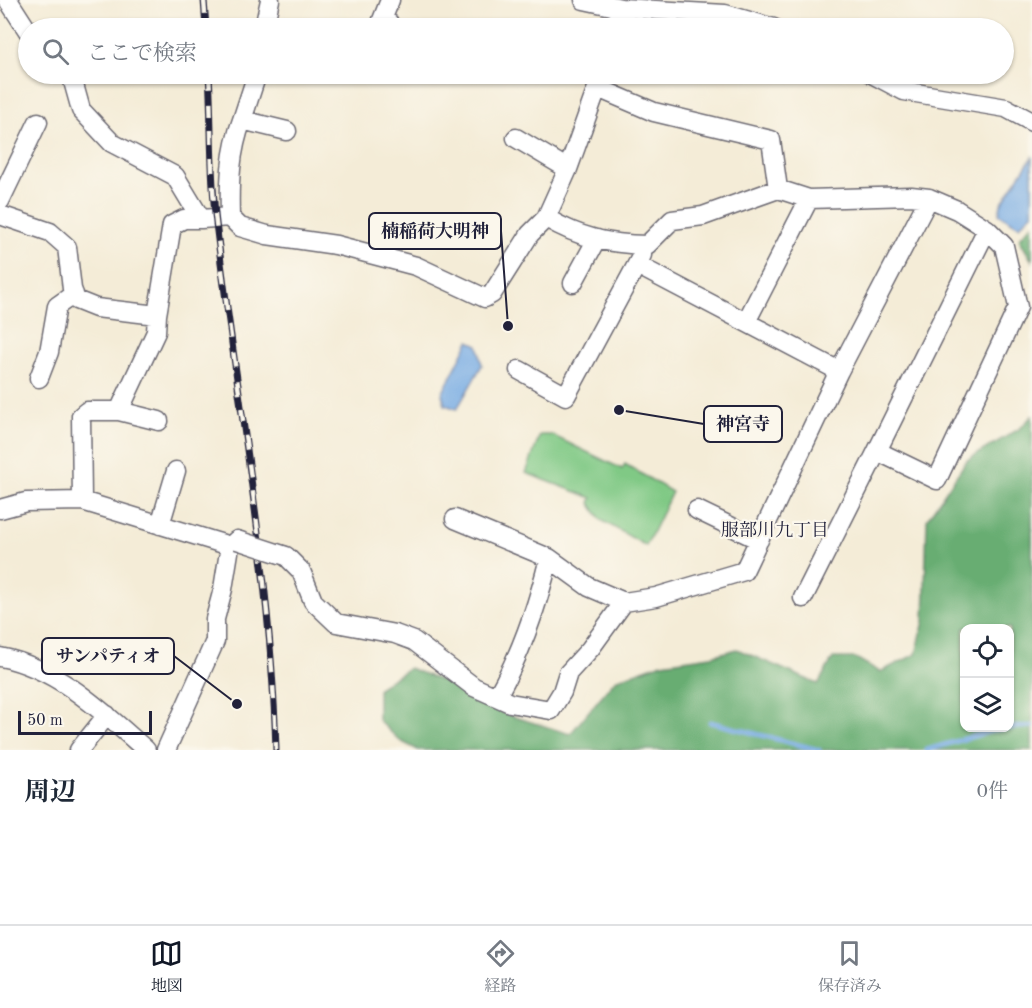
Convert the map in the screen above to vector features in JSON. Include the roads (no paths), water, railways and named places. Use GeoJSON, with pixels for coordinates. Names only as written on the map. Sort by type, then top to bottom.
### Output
{"type":"FeatureCollection","features":[{"type":"Feature","properties":{"kind":"street"},"geometry":{"type":"LineString","coordinates":[[8,0],[20,18]]}},
{"type":"Feature","properties":{"kind":"street"},"geometry":{"type":"LineString","coordinates":[[266,18],[270,0]]}},
{"type":"Feature","properties":{"kind":"street"},"geometry":{"type":"LineString","coordinates":[[383,18],[390,0]]}},
{"type":"Feature","properties":{"kind":"street"},"geometry":{"type":"LineString","coordinates":[[586,0],[621,8],[724,14],[738,18]]}},
{"type":"Feature","properties":{"kind":"street"},"geometry":{"type":"LineString","coordinates":[[618,18],[621,8]]}},
{"type":"Feature","properties":{"kind":"street"},"geometry":{"type":"LineString","coordinates":[[74,84],[81,110],[112,142],[176,176],[201,219]]}},
{"type":"Feature","properties":{"kind":"street"},"geometry":{"type":"LineString","coordinates":[[254,84],[236,138],[229,180],[230,217],[240,227],[267,235],[336,245],[416,266],[485,298],[492,294],[530,234],[546,218],[568,169],[599,84]]}},
{"type":"Feature","properties":{"kind":"street"},"geometry":{"type":"LineString","coordinates":[[605,84],[654,112],[771,140],[778,189]]}},
{"type":"Feature","properties":{"kind":"street"},"geometry":{"type":"LineString","coordinates":[[891,84],[904,91],[1006,108],[1032,122]]}},
{"type":"Feature","properties":{"kind":"street"},"geometry":{"type":"LineString","coordinates":[[242,120],[287,131]]}},
{"type":"Feature","properties":{"kind":"street"},"geometry":{"type":"LineString","coordinates":[[0,201],[38,122]]}},
{"type":"Feature","properties":{"kind":"street"},"geometry":{"type":"LineString","coordinates":[[516,138],[568,169]]}},
{"type":"Feature","properties":{"kind":"street"},"geometry":{"type":"LineString","coordinates":[[519,370],[566,396],[647,245],[672,220],[703,216],[778,189],[809,199],[911,195],[929,198],[957,210],[987,229],[1004,246],[1018,307],[937,480],[877,451]]}},
{"type":"Feature","properties":{"kind":"street"},"geometry":{"type":"LineString","coordinates":[[455,519],[549,558],[589,587],[624,602],[656,597],[744,571],[839,370],[929,198]]}},
{"type":"Feature","properties":{"kind":"street"},"geometry":{"type":"LineString","coordinates":[[746,322],[809,199]]}},
{"type":"Feature","properties":{"kind":"street"},"geometry":{"type":"LineString","coordinates":[[0,215],[50,232],[67,247],[76,300],[96,308],[157,315]]}},
{"type":"Feature","properties":{"kind":"street"},"geometry":{"type":"LineString","coordinates":[[119,411],[156,332],[172,225],[184,219],[230,217]]}},
{"type":"Feature","properties":{"kind":"street"},"geometry":{"type":"LineString","coordinates":[[546,218],[573,234],[617,244],[647,245]]}},
{"type":"Feature","properties":{"kind":"street"},"geometry":{"type":"LineString","coordinates":[[803,598],[987,229]]}},
{"type":"Feature","properties":{"kind":"street"},"geometry":{"type":"LineString","coordinates":[[573,283],[597,239]]}},
{"type":"Feature","properties":{"kind":"street"},"geometry":{"type":"LineString","coordinates":[[637,265],[839,370]]}},
{"type":"Feature","properties":{"kind":"street"},"geometry":{"type":"LineString","coordinates":[[39,378],[49,352],[57,306],[74,294]]}},
{"type":"Feature","properties":{"kind":"street"},"geometry":{"type":"LineString","coordinates":[[82,501],[81,416],[87,411],[119,411],[159,421]]}},
{"type":"Feature","properties":{"kind":"street"},"geometry":{"type":"LineString","coordinates":[[160,525],[176,471]]}},
{"type":"Feature","properties":{"kind":"street"},"geometry":{"type":"LineString","coordinates":[[0,509],[26,502],[82,501],[160,525],[286,556],[301,571],[313,601],[336,623],[395,634],[414,641],[474,687],[510,703],[552,710],[562,692],[568,673],[590,650],[624,602]]}},
{"type":"Feature","properties":{"kind":"street"},"geometry":{"type":"LineString","coordinates":[[697,510],[759,540]]}},
{"type":"Feature","properties":{"kind":"street"},"geometry":{"type":"LineString","coordinates":[[166,750],[215,641],[215,619],[224,589],[233,543]]}},
{"type":"Feature","properties":{"kind":"street"},"geometry":{"type":"LineString","coordinates":[[497,696],[518,658],[537,609],[549,558]]}},
{"type":"Feature","properties":{"kind":"street"},"geometry":{"type":"LineString","coordinates":[[0,657],[22,661],[62,682],[107,715],[146,750]]}},
{"type":"Feature","properties":{"kind":"street"},"geometry":{"type":"LineString","coordinates":[[79,750],[107,715]]}},
{"type":"Feature","properties":{"kind":"water"},"geometry":{"type":"Polygon","coordinates":[[[1032,157],[1032,214],[1019,226],[999,214],[1001,204],[1032,157]]]}},
{"type":"Feature","properties":{"kind":"water"},"geometry":{"type":"Polygon","coordinates":[[[469,341],[478,345],[482,365],[457,409],[445,405],[442,394],[469,341]]]}},
{"type":"Feature","properties":{"kind":"waterway"},"geometry":{"type":"LineString","coordinates":[[710,722],[819,750]]}},
{"type":"Feature","properties":{"kind":"waterway"},"geometry":{"type":"LineString","coordinates":[[927,750],[998,729],[1032,726]]}},
{"type":"Feature","properties":{"kind":"railway"},"geometry":{"type":"LineString","coordinates":[[204,0],[205,18]]}},
{"type":"Feature","properties":{"kind":"railway"},"geometry":{"type":"LineString","coordinates":[[209,84],[214,205],[260,552],[273,684],[276,750]]}},
{"type":"Feature","properties":{"kind":"place","name":"楠稲荷大明神"},"geometry":{"type":"Point","coordinates":[508,326]}},
{"type":"Feature","properties":{"kind":"place","name":"神宮寺"},"geometry":{"type":"Point","coordinates":[619,410]}},
{"type":"Feature","properties":{"kind":"place","name":"サンパティオ"},"geometry":{"type":"Point","coordinates":[237,704]}},
{"type":"Feature","properties":{"kind":"district","name":"服部川九丁目"},"geometry":{"type":"Point","coordinates":[775,530]}}]}
